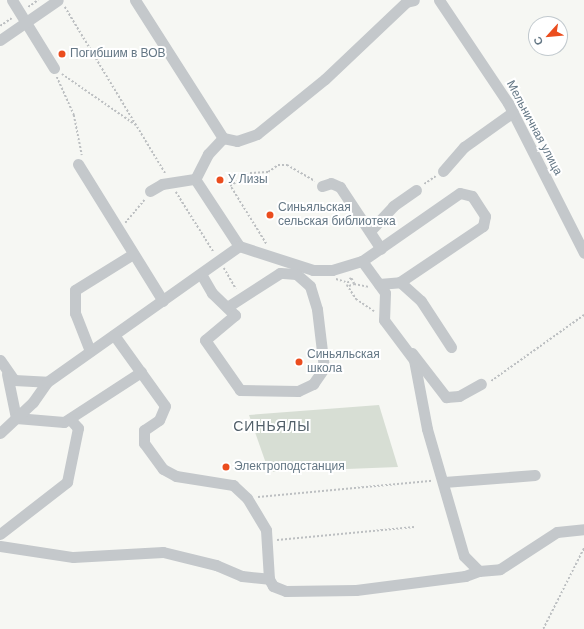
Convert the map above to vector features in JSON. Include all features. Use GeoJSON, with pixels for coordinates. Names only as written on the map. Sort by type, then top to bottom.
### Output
{"type":"FeatureCollection","features":[{"type":"Feature","properties":{"kind":"street"},"geometry":{"type":"LineString","coordinates":[[12,0],[25,24],[54,68]]}},
{"type":"Feature","properties":{"kind":"street"},"geometry":{"type":"LineString","coordinates":[[135,0],[223,138],[237,141],[257,134],[325,79],[406,2],[414,0]]}},
{"type":"Feature","properties":{"kind":"street","name":"Мельничная улица"},"geometry":{"type":"LineString","coordinates":[[439,0],[513,112],[584,253]]}},
{"type":"Feature","properties":{"kind":"street"},"geometry":{"type":"LineString","coordinates":[[0,40],[60,1]]}},
{"type":"Feature","properties":{"kind":"street"},"geometry":{"type":"LineString","coordinates":[[443,171],[464,147],[513,112]]}},
{"type":"Feature","properties":{"kind":"street"},"geometry":{"type":"LineString","coordinates":[[194,179],[208,154],[223,138]]}},
{"type":"Feature","properties":{"kind":"street"},"geometry":{"type":"LineString","coordinates":[[78,164],[121,231],[133,254],[164,301]]}},
{"type":"Feature","properties":{"kind":"street"},"geometry":{"type":"LineString","coordinates":[[150,191],[170,183],[194,179]]}},
{"type":"Feature","properties":{"kind":"street"},"geometry":{"type":"LineString","coordinates":[[194,179],[239,246],[313,270],[332,270],[362,261],[460,193],[472,196],[485,216],[483,226],[400,282],[378,284]]}},
{"type":"Feature","properties":{"kind":"street"},"geometry":{"type":"LineString","coordinates":[[322,186],[331,183],[340,187],[381,249]]}},
{"type":"Feature","properties":{"kind":"street"},"geometry":{"type":"LineString","coordinates":[[370,231],[393,206],[416,190]]}},
{"type":"Feature","properties":{"kind":"street"},"geometry":{"type":"LineString","coordinates":[[0,433],[39,396],[47,382],[114,334],[164,301],[239,246]]}},
{"type":"Feature","properties":{"kind":"street"},"geometry":{"type":"LineString","coordinates":[[90,351],[75,313],[75,290],[133,254]]}},
{"type":"Feature","properties":{"kind":"street"},"geometry":{"type":"LineString","coordinates":[[362,261],[386,297],[384,320],[411,352],[422,362],[446,397],[459,396],[481,384]]}},
{"type":"Feature","properties":{"kind":"street"},"geometry":{"type":"LineString","coordinates":[[200,274],[227,307],[235,315],[205,340],[240,390],[298,390],[313,384],[324,368],[317,309],[310,286],[296,274],[280,273],[227,307]]}},
{"type":"Feature","properties":{"kind":"street"},"geometry":{"type":"LineString","coordinates":[[400,282],[421,301],[451,346]]}},
{"type":"Feature","properties":{"kind":"street"},"geometry":{"type":"LineString","coordinates":[[114,334],[165,406],[162,417],[142,436],[163,469],[176,476],[233,485],[246,498],[266,530],[268,579],[273,586],[286,591],[356,590],[465,576],[479,571],[500,569],[557,532],[584,529]]}},
{"type":"Feature","properties":{"kind":"street"},"geometry":{"type":"LineString","coordinates":[[411,352],[443,481],[464,556],[479,571]]}},
{"type":"Feature","properties":{"kind":"street"},"geometry":{"type":"LineString","coordinates":[[0,360],[7,374],[16,418]]}},
{"type":"Feature","properties":{"kind":"street"},"geometry":{"type":"LineString","coordinates":[[16,418],[64,422],[141,372]]}},
{"type":"Feature","properties":{"kind":"street"},"geometry":{"type":"LineString","coordinates":[[7,374],[23,382],[47,382]]}},
{"type":"Feature","properties":{"kind":"street"},"geometry":{"type":"LineString","coordinates":[[0,534],[67,482],[78,428],[70,419]]}},
{"type":"Feature","properties":{"kind":"street"},"geometry":{"type":"LineString","coordinates":[[443,481],[535,475]]}},
{"type":"Feature","properties":{"kind":"street"},"geometry":{"type":"LineString","coordinates":[[0,546],[73,557],[163,552],[216,565],[242,576],[268,579]]}},
{"type":"Feature","properties":{"kind":"path"},"geometry":{"type":"LineString","coordinates":[[60,1],[241,297]]}},
{"type":"Feature","properties":{"kind":"path"},"geometry":{"type":"LineString","coordinates":[[0,26],[19,13]]}},
{"type":"Feature","properties":{"kind":"path"},"geometry":{"type":"LineString","coordinates":[[54,68],[138,127]]}},
{"type":"Feature","properties":{"kind":"path"},"geometry":{"type":"LineString","coordinates":[[54,68],[74,115],[83,152],[78,164]]}},
{"type":"Feature","properties":{"kind":"path"},"geometry":{"type":"LineString","coordinates":[[270,255],[230,186],[250,173],[268,172],[278,165],[287,165],[322,186]]}},
{"type":"Feature","properties":{"kind":"path"},"geometry":{"type":"LineString","coordinates":[[416,190],[443,171]]}},
{"type":"Feature","properties":{"kind":"path"},"geometry":{"type":"LineString","coordinates":[[121,231],[150,191]]}},
{"type":"Feature","properties":{"kind":"path"},"geometry":{"type":"LineString","coordinates":[[349,286],[360,303],[384,320]]}},
{"type":"Feature","properties":{"kind":"path"},"geometry":{"type":"LineString","coordinates":[[481,384],[490,382],[584,315]]}},
{"type":"Feature","properties":{"kind":"path"},"geometry":{"type":"LineString","coordinates":[[246,498],[443,481]]}},
{"type":"Feature","properties":{"kind":"path"},"geometry":{"type":"LineString","coordinates":[[267,541],[414,527]]}},
{"type":"Feature","properties":{"kind":"path"},"geometry":{"type":"LineString","coordinates":[[543,629],[584,548]]}},
{"type":"Feature","properties":{"kind":"shaded area"},"geometry":{"type":"Polygon","coordinates":[[[379,405],[398,467],[269,472],[249,415],[379,405]]]}},
{"type":"Feature","properties":{"kind":"place","name":"Погибшим в ВОВ"},"geometry":{"type":"Point","coordinates":[62,54]}},
{"type":"Feature","properties":{"kind":"place","name":"У Лизы"},"geometry":{"type":"Point","coordinates":[220,180]}},
{"type":"Feature","properties":{"kind":"place","name":"Синьяльская сельская библиотека"},"geometry":{"type":"Point","coordinates":[270,215]}},
{"type":"Feature","properties":{"kind":"place","name":"Синьяльская школа"},"geometry":{"type":"Point","coordinates":[299,362]}},
{"type":"Feature","properties":{"kind":"place","name":"Электроподстанция"},"geometry":{"type":"Point","coordinates":[226,467]}},
{"type":"Feature","properties":{"kind":"district","name":"СИНЬЯЛЫ"},"geometry":{"type":"Point","coordinates":[272,426]}}]}
